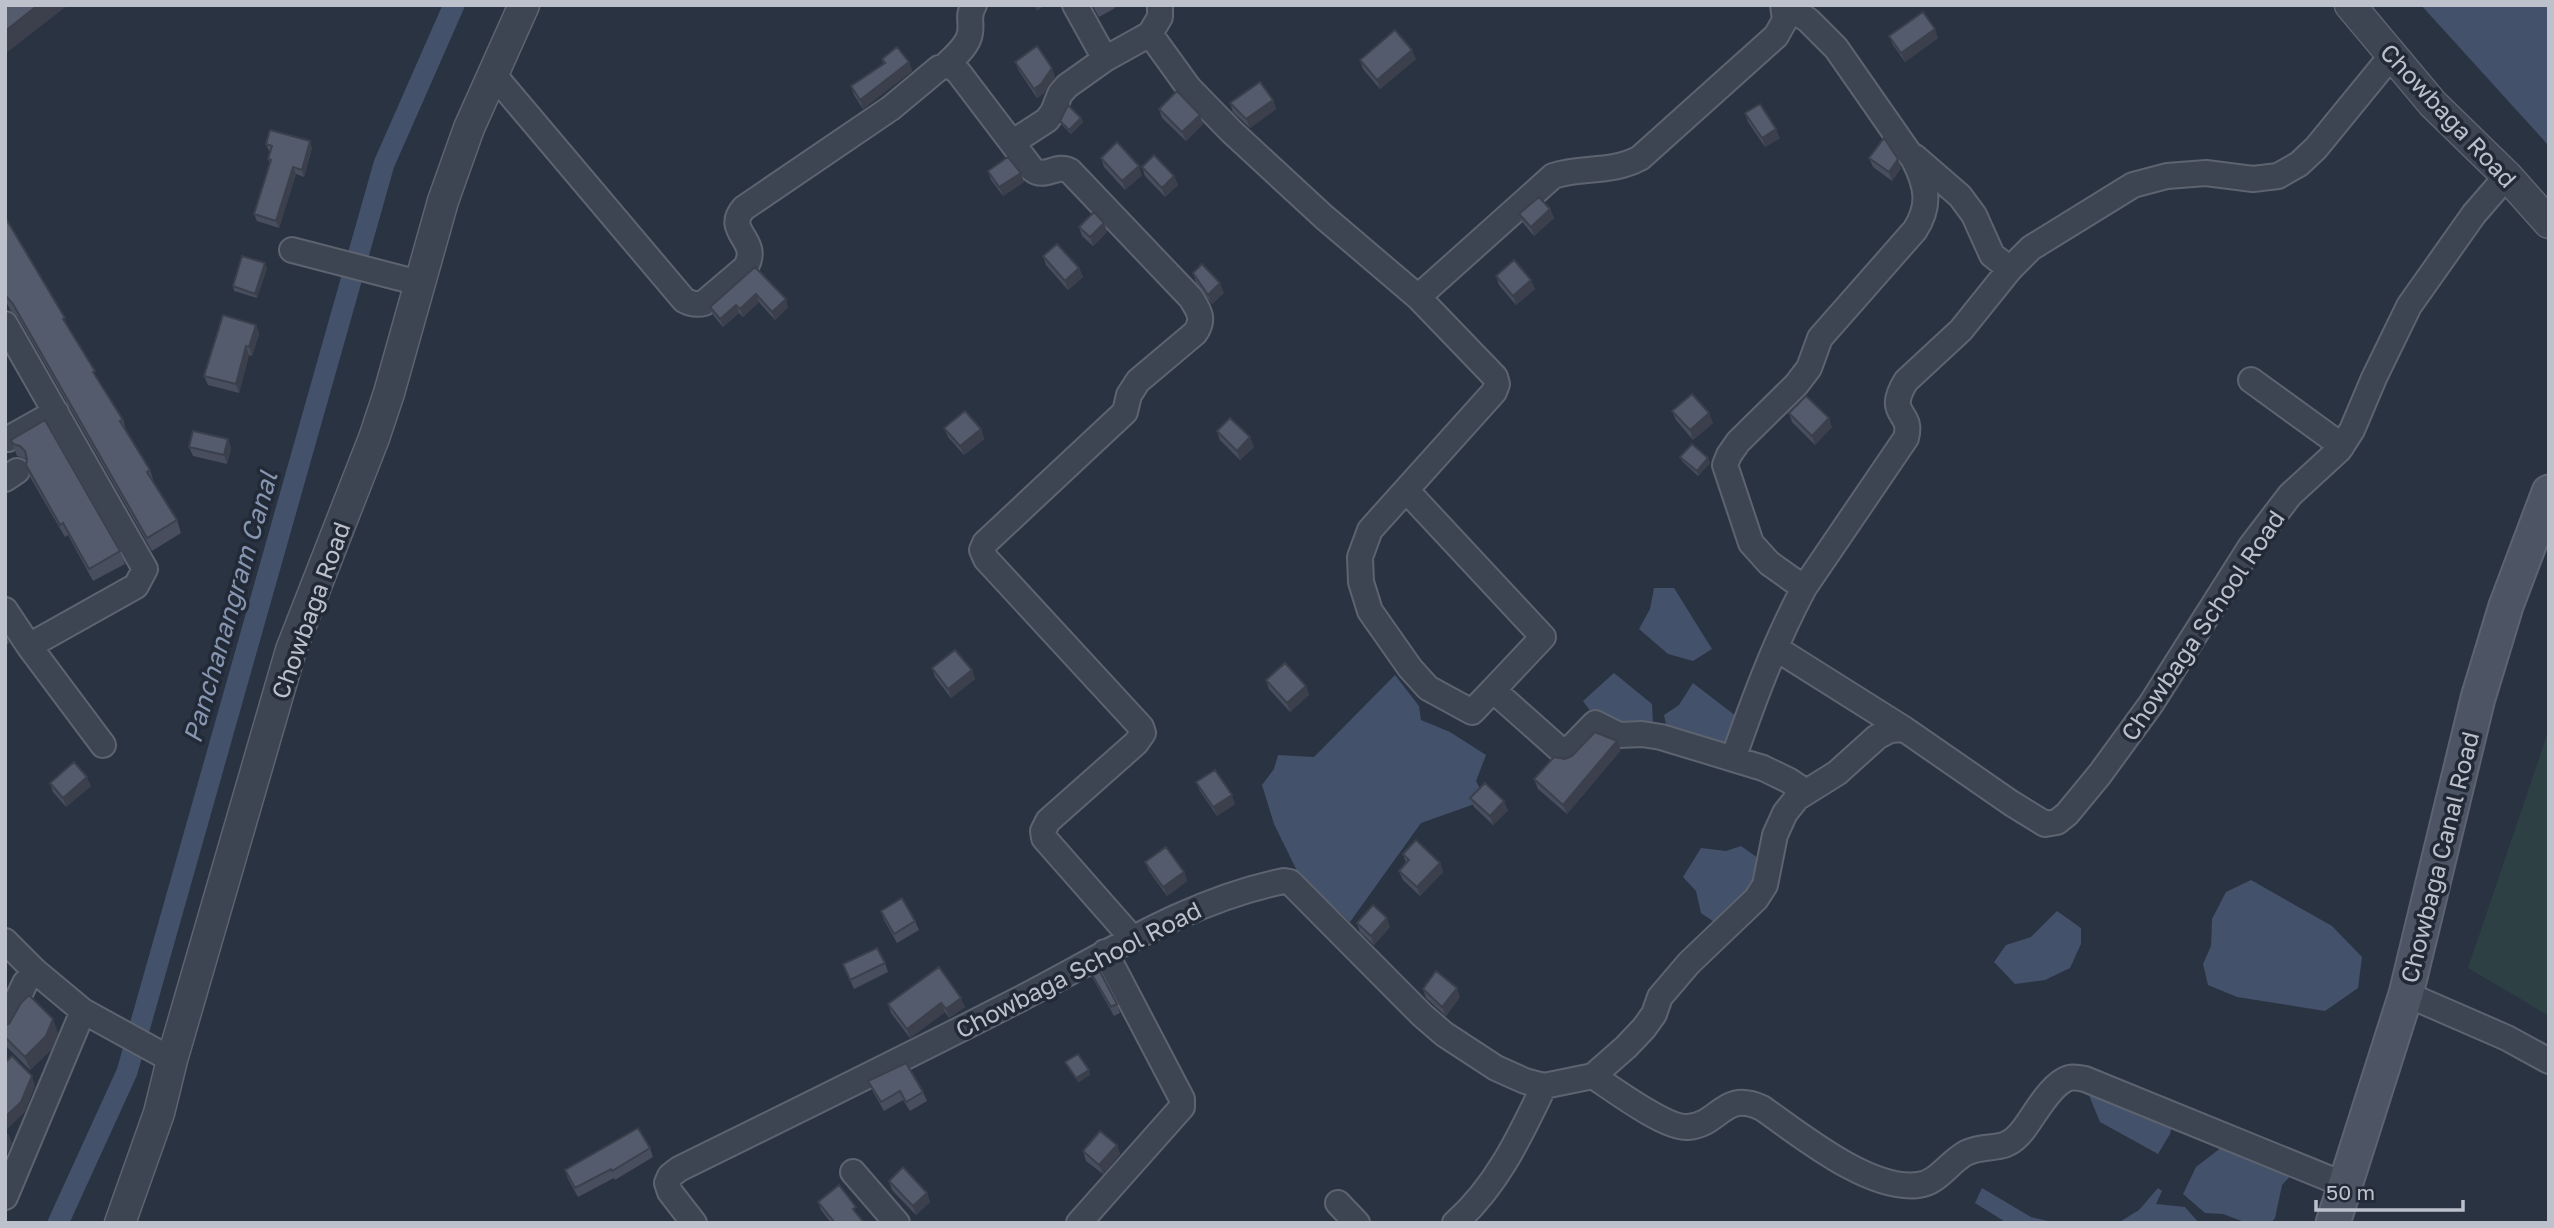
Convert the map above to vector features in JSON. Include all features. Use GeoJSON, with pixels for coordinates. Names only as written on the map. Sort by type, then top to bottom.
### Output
{"type":"FeatureCollection","features":[{"type":"Feature","properties":{"kind":"main road","name":"Chowbaga Canal Road"},"geometry":{"type":"LineString","coordinates":[[2333,1223],[2406,994],[2478,698],[2511,593],[2549,492]]}},
{"type":"Feature","properties":{"kind":"street","name":"Chowbaga Road"},"geometry":{"type":"LineString","coordinates":[[120,1223],[159,1113],[162,1054],[291,650],[389,393],[405,279],[524,5]]}},
{"type":"Feature","properties":{"kind":"street"},"geometry":{"type":"LineString","coordinates":[[493,74],[684,300],[696,305],[704,303],[750,261],[751,251],[737,222],[738,215],[744,208],[891,108],[946,65],[966,43],[970,33],[969,13],[974,5]]}},
{"type":"Feature","properties":{"kind":"street"},"geometry":{"type":"LineString","coordinates":[[1075,5],[1105,59]]}},
{"type":"Feature","properties":{"kind":"street"},"geometry":{"type":"LineString","coordinates":[[1013,142],[1047,120],[1054,112],[1059,94],[1067,86],[1105,59],[1150,34],[1160,18],[1160,5]]}},
{"type":"Feature","properties":{"kind":"street"},"geometry":{"type":"LineString","coordinates":[[1418,297],[1553,176],[1569,171],[1623,167],[1640,158],[1776,36],[1785,20],[1784,5]]}},
{"type":"Feature","properties":{"kind":"street"},"geometry":{"type":"LineString","coordinates":[[1784,5],[1808,20],[1836,48],[1908,150],[1924,180],[1927,197],[1923,218],[1915,230],[1819,338],[1809,368],[1797,385],[1738,442],[1725,466],[1751,544],[1769,564],[1804,589]]}},
{"type":"Feature","properties":{"kind":"street","name":"Chowbaga Road"},"geometry":{"type":"LineString","coordinates":[[2350,5],[2433,104],[2507,176],[2549,223]]}},
{"type":"Feature","properties":{"kind":"street"},"geometry":{"type":"LineString","coordinates":[[1150,34],[1189,88],[1232,132],[1324,217],[1418,297],[1495,377],[1497,384],[1494,392],[1370,530],[1360,557],[1362,582],[1370,611],[1410,668],[1428,688],[1472,712],[1543,637],[1406,490]]}},
{"type":"Feature","properties":{"kind":"street"},"geometry":{"type":"LineString","coordinates":[[1734,759],[1792,610],[1906,438],[1907,423],[1897,407],[1897,397],[1906,381],[1961,330],[2010,269],[2041,241],[2133,185],[2167,176],[2206,173],[2253,179],[2278,176],[2299,164],[2324,138],[2392,54]]}},
{"type":"Feature","properties":{"kind":"street"},"geometry":{"type":"LineString","coordinates":[[946,65],[959,73],[1038,174],[1045,174],[1056,168],[1070,171],[1191,298],[1200,312],[1201,324],[1195,332],[1132,388],[1125,412],[985,543],[982,551],[986,559],[1141,727],[1143,733],[1136,743],[1048,821],[1043,831],[1044,838],[1132,938]]}},
{"type":"Feature","properties":{"kind":"street"},"geometry":{"type":"LineString","coordinates":[[1908,150],[1960,196],[1974,215],[1992,255],[2010,269]]}},
{"type":"Feature","properties":{"kind":"street","name":"Chowbaga School Road"},"geometry":{"type":"LineString","coordinates":[[694,1223],[670,1192],[667,1183],[670,1176],[679,1170],[1021,998],[1132,938],[1199,906],[1225,897],[1278,882],[1290,882],[1444,1034],[1496,1068],[1525,1082],[1544,1086],[1593,1076],[1626,1047],[1644,1028],[1668,987],[1689,963],[1756,899],[1765,885],[1775,835],[1785,813],[1797,798],[1838,773],[1877,737],[1890,730],[1904,729],[2045,824],[2057,822],[2067,814],[2100,774],[2151,704],[2219,593],[2274,515],[2290,495],[2342,446],[2352,430],[2409,306],[2474,214],[2507,176]]}},
{"type":"Feature","properties":{"kind":"street"},"geometry":{"type":"LineString","coordinates":[[292,250],[405,279]]}},
{"type":"Feature","properties":{"kind":"street"},"geometry":{"type":"LineString","coordinates":[[5,324],[15,365],[55,412],[145,569],[136,586],[29,646]]}},
{"type":"Feature","properties":{"kind":"street"},"geometry":{"type":"LineString","coordinates":[[2251,380],[2342,446]]}},
{"type":"Feature","properties":{"kind":"street"},"geometry":{"type":"LineString","coordinates":[[8,439],[55,412]]}},
{"type":"Feature","properties":{"kind":"street"},"geometry":{"type":"LineString","coordinates":[[5,610],[103,744]]}},
{"type":"Feature","properties":{"kind":"street"},"geometry":{"type":"LineString","coordinates":[[1777,649],[1904,729]]}},
{"type":"Feature","properties":{"kind":"street"},"geometry":{"type":"LineString","coordinates":[[1493,690],[1565,754],[1595,723],[1619,735],[1661,737],[1763,768],[1806,792]]}},
{"type":"Feature","properties":{"kind":"street"},"geometry":{"type":"LineString","coordinates":[[5,941],[30,977],[89,1015],[162,1054]]}},
{"type":"Feature","properties":{"kind":"street"},"geometry":{"type":"LineString","coordinates":[[1083,1221],[1182,1107],[1182,1099],[1105,952]]}},
{"type":"Feature","properties":{"kind":"street"},"geometry":{"type":"LineString","coordinates":[[5,1003],[30,977]]}},
{"type":"Feature","properties":{"kind":"street"},"geometry":{"type":"LineString","coordinates":[[5,1026],[30,977]]}},
{"type":"Feature","properties":{"kind":"street"},"geometry":{"type":"LineString","coordinates":[[2406,994],[2507,1038],[2549,1061]]}},
{"type":"Feature","properties":{"kind":"street"},"geometry":{"type":"LineString","coordinates":[[5,1197],[89,1015]]}},
{"type":"Feature","properties":{"kind":"street"},"geometry":{"type":"LineString","coordinates":[[1593,1076],[1671,1125],[1687,1127],[1700,1124],[1735,1102],[1748,1102],[1762,1108],[1866,1175],[1891,1183],[1918,1185],[1935,1178],[1966,1153],[2002,1147],[2013,1140],[2056,1087],[2069,1078],[2085,1079],[2345,1185]]}},
{"type":"Feature","properties":{"kind":"street"},"geometry":{"type":"LineString","coordinates":[[1455,1223],[1481,1196],[1513,1151],[1544,1086]]}},
{"type":"Feature","properties":{"kind":"street"},"geometry":{"type":"LineString","coordinates":[[853,1172],[897,1223]]}},
{"type":"Feature","properties":{"kind":"street"},"geometry":{"type":"LineString","coordinates":[[1338,1203],[1357,1223]]}},
{"type":"Feature","properties":{"kind":"green space"},"geometry":{"type":"Polygon","coordinates":[[[2549,729],[2549,1016],[2468,968],[2549,729]]]}},
{"type":"Feature","properties":{"kind":"water"},"geometry":{"type":"Polygon","coordinates":[[[2421,5],[2549,5],[2549,146],[2421,5]]]}},
{"type":"Feature","properties":{"kind":"water"},"geometry":{"type":"Polygon","coordinates":[[[1654,588],[1674,588],[1712,649],[1693,661],[1668,654],[1639,629],[1650,609],[1654,588]]]}},
{"type":"Feature","properties":{"kind":"water"},"geometry":{"type":"Polygon","coordinates":[[[1614,673],[1652,704],[1653,725],[1599,723],[1583,701],[1614,673]]]}},
{"type":"Feature","properties":{"kind":"water"},"geometry":{"type":"Polygon","coordinates":[[[1395,675],[1419,706],[1421,720],[1450,732],[1486,755],[1476,781],[1486,800],[1421,823],[1350,922],[1298,873],[1274,824],[1262,785],[1274,769],[1278,755],[1314,757],[1395,675]]]}},
{"type":"Feature","properties":{"kind":"water"},"geometry":{"type":"Polygon","coordinates":[[[1693,683],[1741,720],[1740,742],[1704,747],[1668,733],[1664,715],[1679,705],[1693,683]]]}},
{"type":"Feature","properties":{"kind":"water"},"geometry":{"type":"Polygon","coordinates":[[[1741,846],[1768,865],[1766,891],[1717,924],[1701,913],[1696,891],[1683,877],[1701,848],[1726,851],[1741,846]]]}},
{"type":"Feature","properties":{"kind":"water"},"geometry":{"type":"Polygon","coordinates":[[[2251,880],[2332,926],[2362,957],[2358,988],[2325,1011],[2237,997],[2208,985],[2203,964],[2211,946],[2212,919],[2226,892],[2251,880]]]}},
{"type":"Feature","properties":{"kind":"water"},"geometry":{"type":"Polygon","coordinates":[[[2057,911],[2081,928],[2081,944],[2070,968],[2045,980],[2015,984],[1994,962],[2006,945],[2031,937],[2057,911]]]}},
{"type":"Feature","properties":{"kind":"water"},"geometry":{"type":"Polygon","coordinates":[[[2088,1093],[2173,1120],[2170,1134],[2158,1154],[2100,1122],[2088,1093]]]}},
{"type":"Feature","properties":{"kind":"water"},"geometry":{"type":"Polygon","coordinates":[[[2222,1147],[2294,1172],[2282,1185],[2275,1218],[2271,1223],[2247,1223],[2223,1214],[2205,1213],[2183,1194],[2196,1167],[2222,1147]]]}},
{"type":"Feature","properties":{"kind":"water"},"geometry":{"type":"Polygon","coordinates":[[[1982,1188],[2031,1217],[2056,1223],[2007,1223],[1975,1203],[1982,1188]]]}},
{"type":"Feature","properties":{"kind":"water"},"geometry":{"type":"Polygon","coordinates":[[[2158,1188],[2162,1191],[2156,1204],[2185,1207],[2199,1223],[2118,1223],[2139,1210],[2158,1188]]]}},
{"type":"Feature","properties":{"kind":"building"},"geometry":{"type":"Polygon","coordinates":[[[5,5],[38,5],[5,31],[5,5]]]}},
{"type":"Feature","properties":{"kind":"building"},"geometry":{"type":"Polygon","coordinates":[[[1923,12],[1935,29],[1901,53],[1889,36],[1923,12]]]}},
{"type":"Feature","properties":{"kind":"building"},"geometry":{"type":"Polygon","coordinates":[[[1395,30],[1412,50],[1377,80],[1360,60],[1395,30]]]}},
{"type":"Feature","properties":{"kind":"building"},"geometry":{"type":"Polygon","coordinates":[[[1037,46],[1052,68],[1034,89],[1015,62],[1037,46]]]}},
{"type":"Feature","properties":{"kind":"building"},"geometry":{"type":"Polygon","coordinates":[[[897,47],[909,62],[860,100],[851,86],[885,63],[882,59],[897,47]]]}},
{"type":"Feature","properties":{"kind":"building"},"geometry":{"type":"Polygon","coordinates":[[[1260,82],[1273,100],[1246,119],[1230,103],[1260,82]]]}},
{"type":"Feature","properties":{"kind":"building"},"geometry":{"type":"Polygon","coordinates":[[[1177,91],[1200,115],[1182,132],[1159,109],[1177,91]]]}},
{"type":"Feature","properties":{"kind":"building"},"geometry":{"type":"Polygon","coordinates":[[[1760,104],[1776,129],[1762,138],[1745,113],[1760,104]]]}},
{"type":"Feature","properties":{"kind":"building"},"geometry":{"type":"Polygon","coordinates":[[[1068,105],[1081,118],[1069,130],[1060,121],[1068,105]]]}},
{"type":"Feature","properties":{"kind":"building"},"geometry":{"type":"Polygon","coordinates":[[[270,130],[310,141],[302,170],[293,167],[276,221],[254,214],[271,160],[268,159],[272,146],[266,144],[270,130]]]}},
{"type":"Feature","properties":{"kind":"building"},"geometry":{"type":"Polygon","coordinates":[[[1884,138],[1898,159],[1889,172],[1869,158],[1884,138]]]}},
{"type":"Feature","properties":{"kind":"building"},"geometry":{"type":"Polygon","coordinates":[[[1117,142],[1139,166],[1122,181],[1101,158],[1117,142]]]}},
{"type":"Feature","properties":{"kind":"building"},"geometry":{"type":"Polygon","coordinates":[[[1154,155],[1174,176],[1162,188],[1142,167],[1154,155]]]}},
{"type":"Feature","properties":{"kind":"building"},"geometry":{"type":"Polygon","coordinates":[[[1008,157],[1021,173],[999,187],[988,171],[1008,157]]]}},
{"type":"Feature","properties":{"kind":"building"},"geometry":{"type":"Polygon","coordinates":[[[1539,197],[1550,209],[1531,227],[1519,214],[1539,197]]]}},
{"type":"Feature","properties":{"kind":"building"},"geometry":{"type":"Polygon","coordinates":[[[1094,212],[1104,223],[1090,237],[1079,227],[1094,212]]]}},
{"type":"Feature","properties":{"kind":"building"},"geometry":{"type":"Polygon","coordinates":[[[5,217],[123,420],[120,421],[150,470],[147,472],[177,520],[147,538],[13,304],[5,295],[5,217]]]}},
{"type":"Feature","properties":{"kind":"building"},"geometry":{"type":"Polygon","coordinates":[[[1057,244],[1079,268],[1065,281],[1043,256],[1057,244]]]}},
{"type":"Feature","properties":{"kind":"building"},"geometry":{"type":"Polygon","coordinates":[[[242,256],[265,263],[255,294],[233,286],[242,256]]]}},
{"type":"Feature","properties":{"kind":"building"},"geometry":{"type":"Polygon","coordinates":[[[1514,260],[1531,280],[1513,296],[1496,276],[1514,260]]]}},
{"type":"Feature","properties":{"kind":"building"},"geometry":{"type":"Polygon","coordinates":[[[1202,264],[1220,283],[1208,295],[1193,273],[1202,264]]]}},
{"type":"Feature","properties":{"kind":"building"},"geometry":{"type":"Polygon","coordinates":[[[755,267],[786,299],[772,312],[756,294],[740,309],[736,305],[720,319],[710,307],[755,267]]]}},
{"type":"Feature","properties":{"kind":"building"},"geometry":{"type":"Polygon","coordinates":[[[223,315],[256,325],[249,347],[246,346],[236,384],[204,376],[223,315]]]}},
{"type":"Feature","properties":{"kind":"building"},"geometry":{"type":"Polygon","coordinates":[[[1692,394],[1709,413],[1690,430],[1672,411],[1692,394]]]}},
{"type":"Feature","properties":{"kind":"building"},"geometry":{"type":"Polygon","coordinates":[[[1806,396],[1829,418],[1812,436],[1789,413],[1806,396]]]}},
{"type":"Feature","properties":{"kind":"building"},"geometry":{"type":"Polygon","coordinates":[[[965,411],[981,429],[960,446],[944,428],[965,411]]]}},
{"type":"Feature","properties":{"kind":"building"},"geometry":{"type":"Polygon","coordinates":[[[1230,418],[1250,437],[1237,451],[1217,431],[1230,418]]]}},
{"type":"Feature","properties":{"kind":"building"},"geometry":{"type":"Polygon","coordinates":[[[45,420],[120,551],[89,569],[26,465],[25,451],[11,440],[45,420]]]}},
{"type":"Feature","properties":{"kind":"building"},"geometry":{"type":"Polygon","coordinates":[[[193,431],[228,439],[224,455],[189,447],[193,431]]]}},
{"type":"Feature","properties":{"kind":"building"},"geometry":{"type":"Polygon","coordinates":[[[1692,444],[1708,458],[1697,471],[1680,457],[1692,444]]]}},
{"type":"Feature","properties":{"kind":"building"},"geometry":{"type":"Polygon","coordinates":[[[955,650],[972,670],[948,689],[932,668],[955,650]]]}},
{"type":"Feature","properties":{"kind":"building"},"geometry":{"type":"Polygon","coordinates":[[[1285,663],[1306,686],[1287,703],[1266,680],[1285,663]]]}},
{"type":"Feature","properties":{"kind":"building"},"geometry":{"type":"Polygon","coordinates":[[[1595,732],[1617,741],[1563,805],[1534,779],[1554,757],[1565,759],[1572,756],[1595,732]]]}},
{"type":"Feature","properties":{"kind":"building"},"geometry":{"type":"Polygon","coordinates":[[[74,762],[87,777],[63,798],[50,783],[74,762]]]}},
{"type":"Feature","properties":{"kind":"building"},"geometry":{"type":"Polygon","coordinates":[[[1215,770],[1232,795],[1213,807],[1196,782],[1215,770]]]}},
{"type":"Feature","properties":{"kind":"building"},"geometry":{"type":"Polygon","coordinates":[[[1485,783],[1504,801],[1490,816],[1470,798],[1485,783]]]}},
{"type":"Feature","properties":{"kind":"building"},"geometry":{"type":"Polygon","coordinates":[[[1416,840],[1440,863],[1417,887],[1399,871],[1409,860],[1403,854],[1416,840]]]}},
{"type":"Feature","properties":{"kind":"building"},"geometry":{"type":"Polygon","coordinates":[[[1166,847],[1184,872],[1163,887],[1145,862],[1166,847]]]}},
{"type":"Feature","properties":{"kind":"building"},"geometry":{"type":"Polygon","coordinates":[[[902,898],[915,921],[894,934],[881,911],[902,898]]]}},
{"type":"Feature","properties":{"kind":"building"},"geometry":{"type":"Polygon","coordinates":[[[1373,905],[1387,918],[1371,936],[1357,923],[1373,905]]]}},
{"type":"Feature","properties":{"kind":"building"},"geometry":{"type":"Polygon","coordinates":[[[877,948],[885,963],[850,980],[843,964],[877,948]]]}},
{"type":"Feature","properties":{"kind":"building"},"geometry":{"type":"Polygon","coordinates":[[[1096,964],[1117,1004],[1111,1007],[1088,968],[1096,964]]]}},
{"type":"Feature","properties":{"kind":"building"},"geometry":{"type":"Polygon","coordinates":[[[939,967],[961,998],[946,1009],[941,1003],[907,1029],[888,1004],[939,967]]]}},
{"type":"Feature","properties":{"kind":"building"},"geometry":{"type":"Polygon","coordinates":[[[1436,971],[1457,988],[1442,1007],[1423,989],[1436,971]]]}},
{"type":"Feature","properties":{"kind":"building"},"geometry":{"type":"Polygon","coordinates":[[[29,995],[53,1019],[46,1036],[25,1057],[5,1037],[5,1025],[9,1024],[29,995]]]}},
{"type":"Feature","properties":{"kind":"building"},"geometry":{"type":"Polygon","coordinates":[[[1078,1054],[1089,1070],[1076,1078],[1065,1062],[1078,1054]]]}},
{"type":"Feature","properties":{"kind":"building"},"geometry":{"type":"Polygon","coordinates":[[[12,1056],[32,1076],[21,1102],[5,1117],[5,1063],[12,1056]]]}},
{"type":"Feature","properties":{"kind":"building"},"geometry":{"type":"Polygon","coordinates":[[[906,1063],[923,1092],[906,1102],[900,1091],[881,1102],[868,1081],[906,1063]]]}},
{"type":"Feature","properties":{"kind":"building"},"geometry":{"type":"Polygon","coordinates":[[[638,1128],[650,1148],[612,1171],[611,1169],[575,1188],[565,1170],[638,1128]]]}},
{"type":"Feature","properties":{"kind":"building"},"geometry":{"type":"Polygon","coordinates":[[[1100,1131],[1117,1145],[1099,1165],[1083,1151],[1100,1131]]]}},
{"type":"Feature","properties":{"kind":"building"},"geometry":{"type":"Polygon","coordinates":[[[903,1167],[927,1193],[913,1206],[889,1181],[903,1167]]]}},
{"type":"Feature","properties":{"kind":"building"},"geometry":{"type":"Polygon","coordinates":[[[839,1185],[856,1207],[853,1209],[864,1223],[835,1223],[818,1202],[839,1185]]]}},
{"type":"Feature","properties":{"kind":"waterway","name":"Panchanangram Canal"},"geometry":{"type":"LineString","coordinates":[[58,1223],[127,1072],[384,164],[454,5]]}}]}
